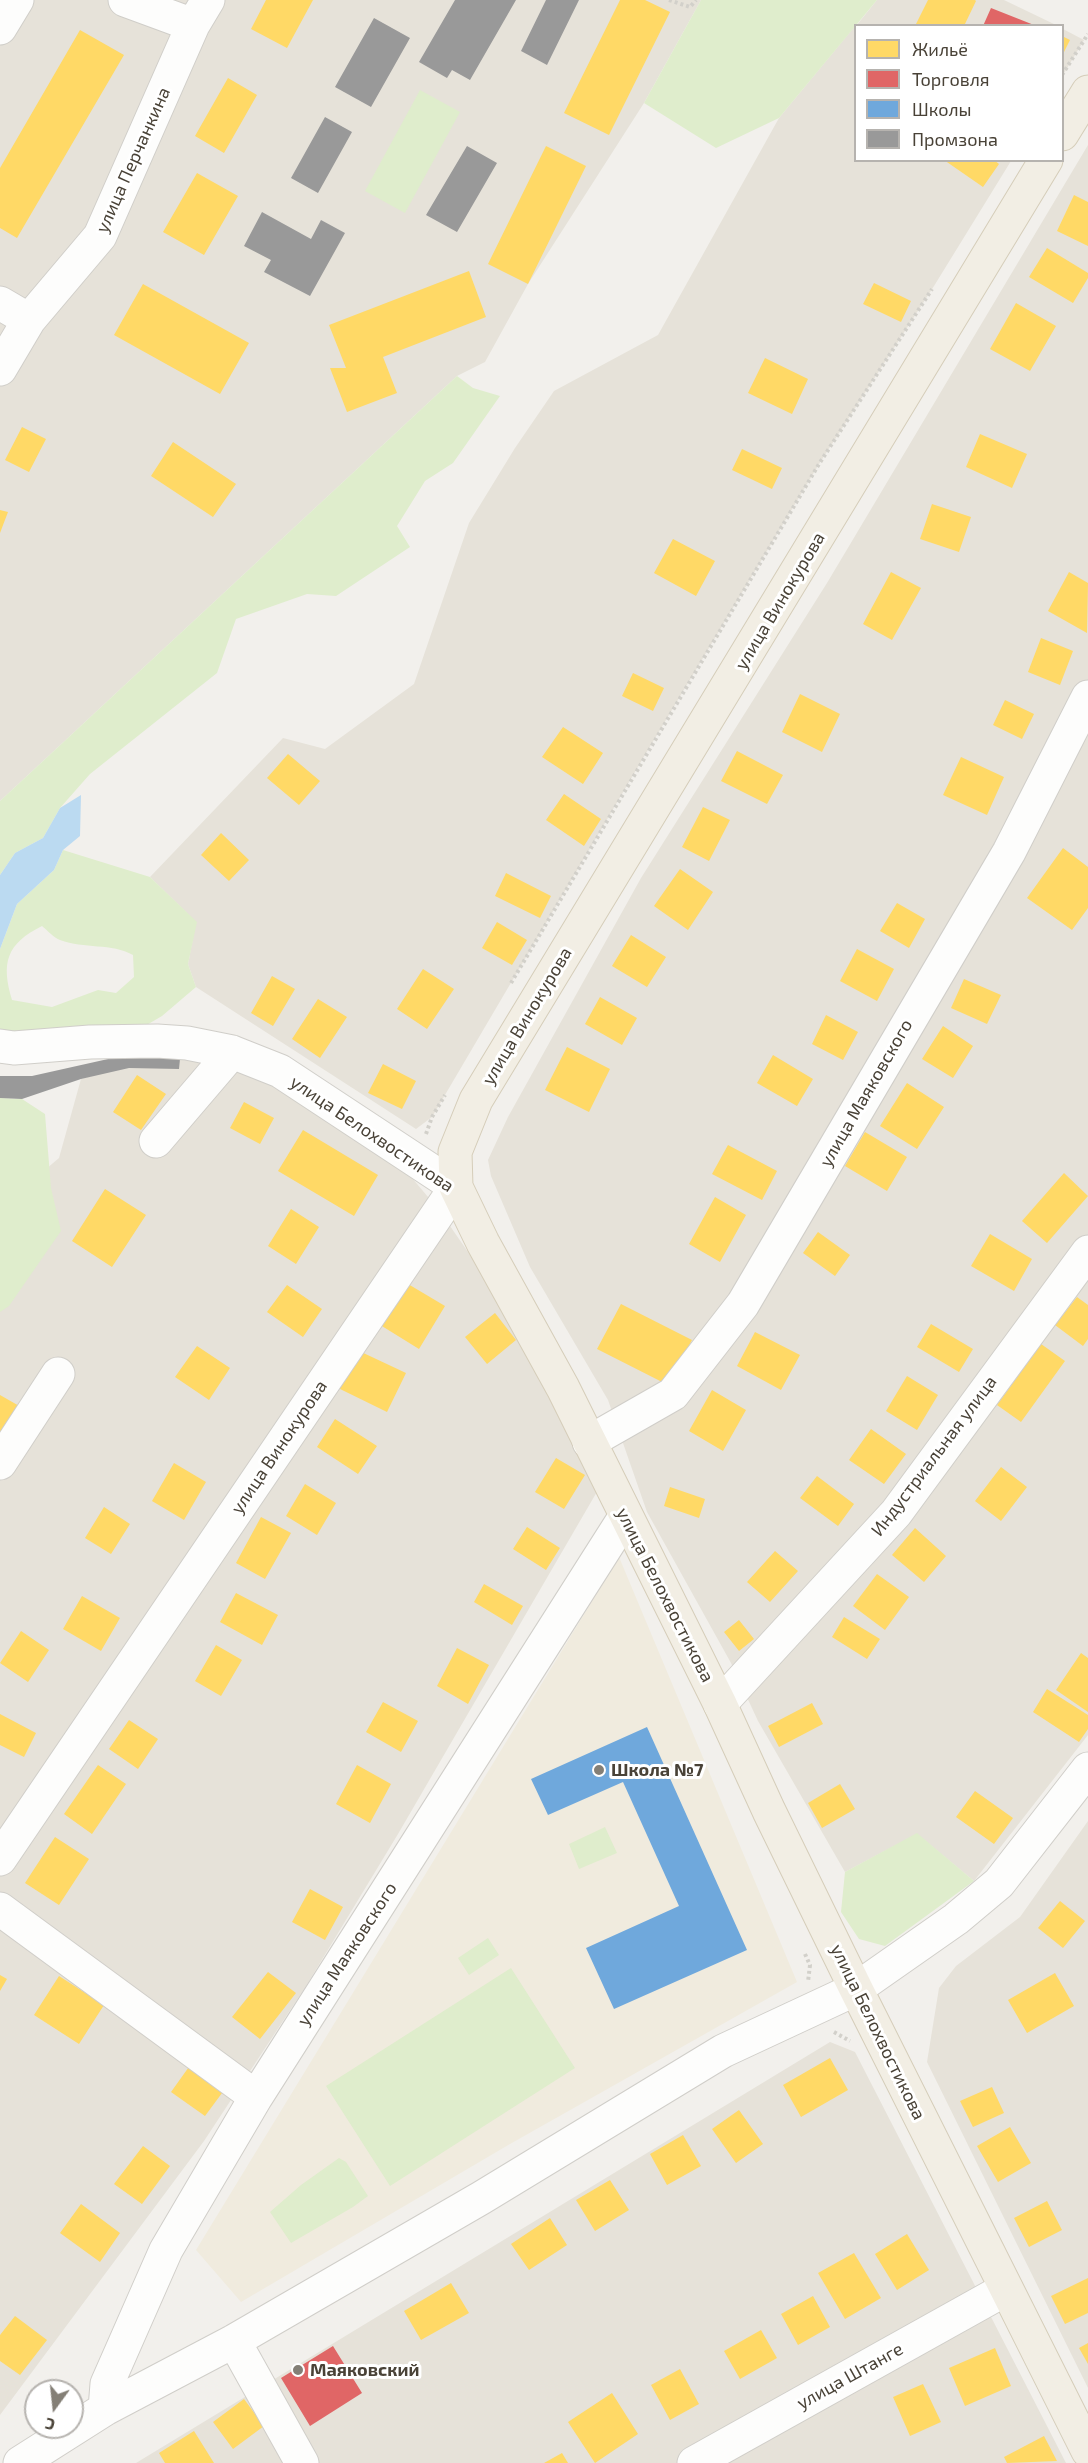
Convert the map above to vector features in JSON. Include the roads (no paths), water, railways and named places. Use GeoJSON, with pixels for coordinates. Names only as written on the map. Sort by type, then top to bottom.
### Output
{"type":"FeatureCollection","features":[{"type":"Feature","properties":{"kind":"main road"},"geometry":{"type":"LineString","coordinates":[[1064,131],[1088,92]]}},
{"type":"Feature","properties":{"kind":"main road","name":"улица Винокурова"},"geometry":{"type":"LineString","coordinates":[[456,1187],[455,1152],[476,1100],[1045,162]]}},
{"type":"Feature","properties":{"kind":"main road","name":"улица Белохвостикова"},"geometry":{"type":"LineString","coordinates":[[456,1187],[483,1243],[563,1388],[720,1704],[769,1811],[856,1989],[1088,2451]]}},
{"type":"Feature","properties":{"kind":"street"},"geometry":{"type":"LineString","coordinates":[[0,28],[16,0]]}},
{"type":"Feature","properties":{"kind":"street"},"geometry":{"type":"LineString","coordinates":[[125,0],[200,13]]}},
{"type":"Feature","properties":{"kind":"street","name":"улица Перчанкина"},"geometry":{"type":"LineString","coordinates":[[0,369],[29,320],[100,236],[200,13]]}},
{"type":"Feature","properties":{"kind":"street"},"geometry":{"type":"LineString","coordinates":[[0,303],[29,320]]}},
{"type":"Feature","properties":{"kind":"street","name":"улица Маяковского"},"geometry":{"type":"LineString","coordinates":[[589,1442],[673,1394],[743,1304],[1009,852],[1088,697]]}},
{"type":"Feature","properties":{"kind":"street","name":"улица Белохвостикова"},"geometry":{"type":"LineString","coordinates":[[0,1046],[14,1048],[90,1042],[157,1041],[187,1043],[232,1052],[280,1071],[456,1187]]}},
{"type":"Feature","properties":{"kind":"street"},"geometry":{"type":"LineString","coordinates":[[156,1141],[232,1052]]}},
{"type":"Feature","properties":{"kind":"street","name":"улица Винокурова"},"geometry":{"type":"LineString","coordinates":[[0,1859],[456,1187]]}},
{"type":"Feature","properties":{"kind":"street","name":"Индустриальная улица"},"geometry":{"type":"LineString","coordinates":[[720,1704],[896,1513],[1088,1252]]}},
{"type":"Feature","properties":{"kind":"street"},"geometry":{"type":"LineString","coordinates":[[0,1463],[58,1374]]}},
{"type":"Feature","properties":{"kind":"street","name":"улица Маяковского"},"geometry":{"type":"LineString","coordinates":[[105,2409],[107,2384],[166,2250],[256,2097],[625,1516]]}},
{"type":"Feature","properties":{"kind":"street"},"geometry":{"type":"LineString","coordinates":[[20,2463],[105,2409],[234,2341],[481,2198],[723,2051],[856,1989],[956,1919],[999,1883],[1088,1769]]}},
{"type":"Feature","properties":{"kind":"street"},"geometry":{"type":"LineString","coordinates":[[0,1909],[256,2097]]}},
{"type":"Feature","properties":{"kind":"street","name":"улица Штанге"},"geometry":{"type":"LineString","coordinates":[[694,2463],[1006,2289]]}},
{"type":"Feature","properties":{"kind":"street"},"geometry":{"type":"LineString","coordinates":[[234,2341],[302,2463]]}},
{"type":"Feature","properties":{"kind":"water"},"geometry":{"type":"Polygon","coordinates":[[[81,795],[80,836],[63,850],[54,870],[17,904],[0,949],[0,875],[15,853],[43,838],[60,808],[81,795]]]}},
{"type":"Feature","properties":{"kind":"place","name":"Школа №7"},"geometry":{"type":"Point","coordinates":[599,1770]}},
{"type":"Feature","properties":{"kind":"place","name":"Маяковский"},"geometry":{"type":"Point","coordinates":[298,2370]}}]}
